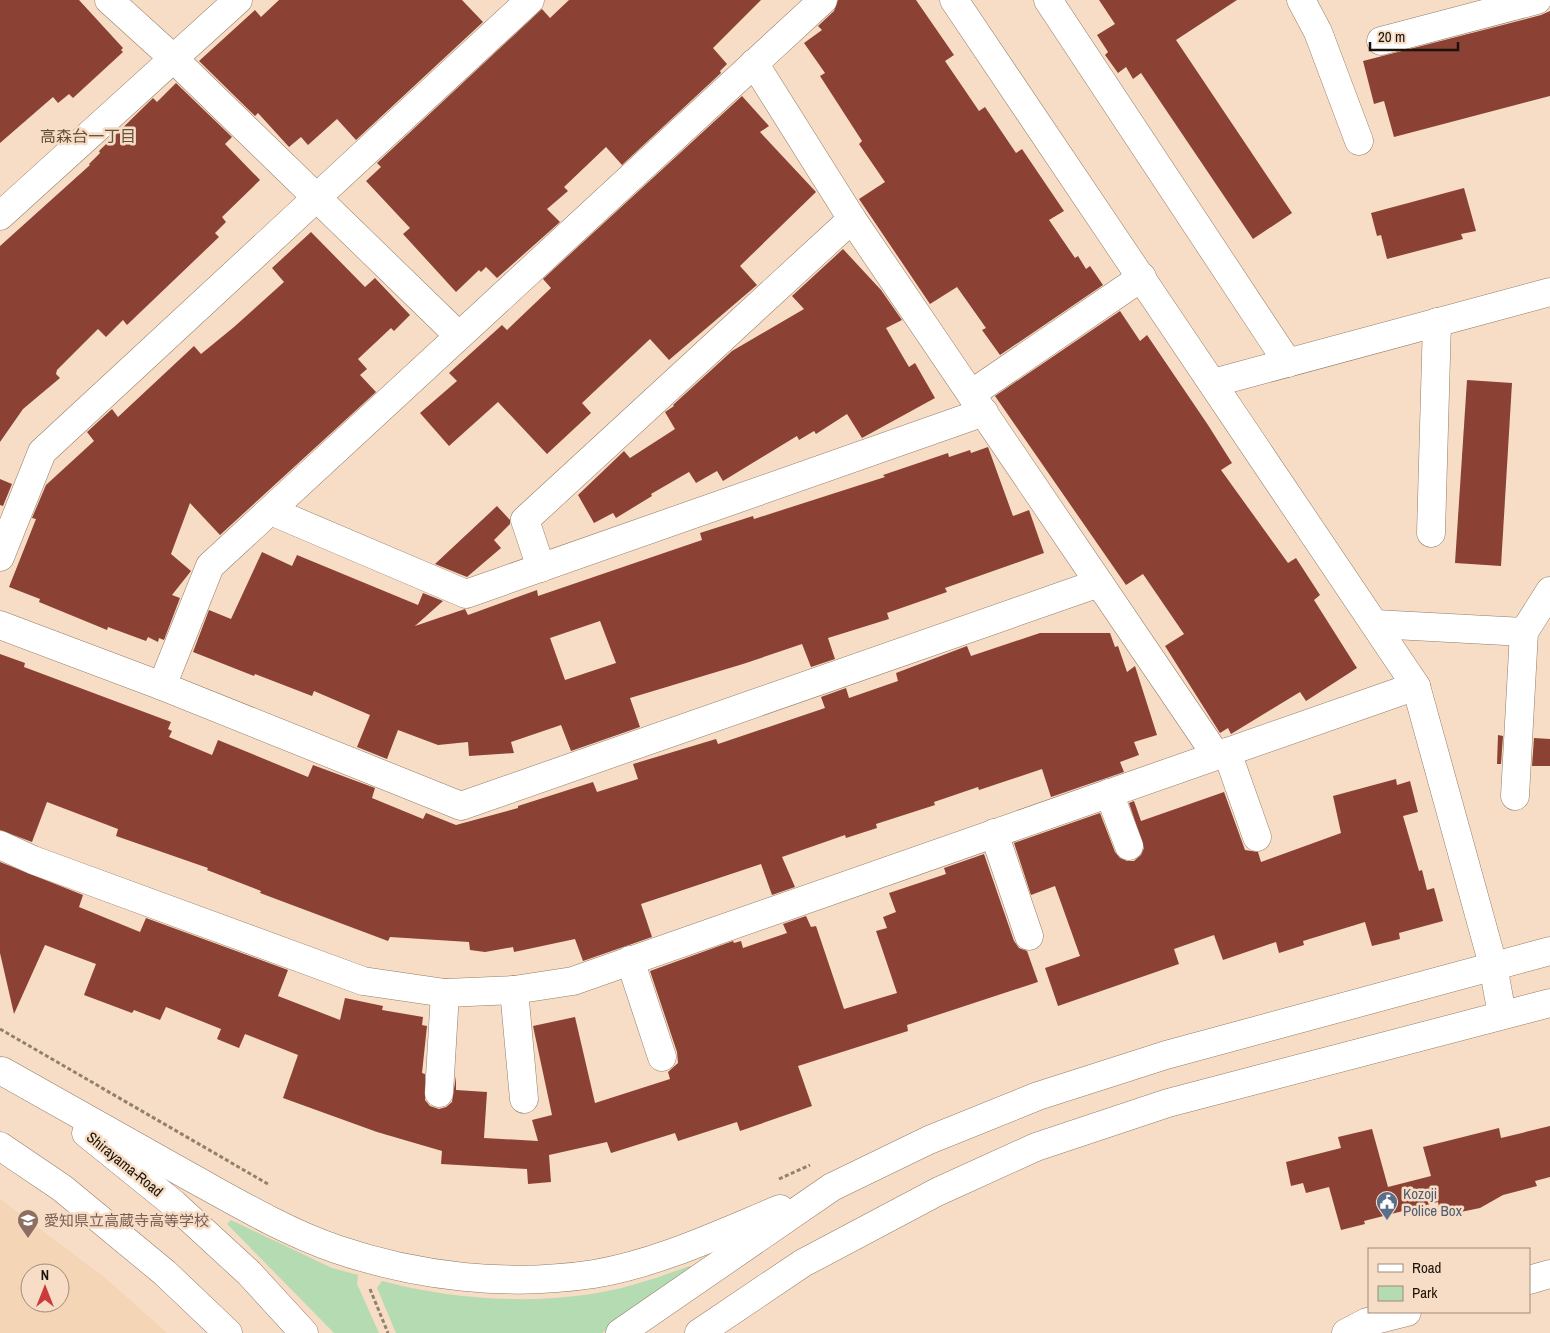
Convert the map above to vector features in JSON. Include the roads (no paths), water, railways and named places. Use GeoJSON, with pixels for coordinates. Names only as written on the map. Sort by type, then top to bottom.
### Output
{"type":"FeatureCollection","features":[{"type":"Feature","properties":{"kind":"street"},"geometry":{"type":"LineString","coordinates":[[109,0],[174,59],[458,335]]}},
{"type":"Feature","properties":{"kind":"street"},"geometry":{"type":"LineString","coordinates":[[0,216],[238,0]]}},
{"type":"Feature","properties":{"kind":"street"},"geometry":{"type":"LineString","coordinates":[[0,557],[42,452],[530,0]]}},
{"type":"Feature","properties":{"kind":"street"},"geometry":{"type":"LineString","coordinates":[[162,686],[210,566],[823,0]]}},
{"type":"Feature","properties":{"kind":"street"},"geometry":{"type":"LineString","coordinates":[[954,0],[1416,686],[1493,965],[1502,1015]]}},
{"type":"Feature","properties":{"kind":"street"},"geometry":{"type":"LineString","coordinates":[[1048,0],[1288,363]]}},
{"type":"Feature","properties":{"kind":"street"},"geometry":{"type":"LineString","coordinates":[[1301,0],[1318,32],[1359,141]]}},
{"type":"Feature","properties":{"kind":"street"},"geometry":{"type":"LineString","coordinates":[[1381,41],[1537,0]]}},
{"type":"Feature","properties":{"kind":"street"},"geometry":{"type":"LineString","coordinates":[[754,63],[852,219],[1099,583],[1221,753],[1257,837]]}},
{"type":"Feature","properties":{"kind":"street"},"geometry":{"type":"LineString","coordinates":[[541,568],[525,520],[852,219]]}},
{"type":"Feature","properties":{"kind":"street"},"geometry":{"type":"LineString","coordinates":[[271,511],[466,594],[541,568],[977,403],[1142,277]]}},
{"type":"Feature","properties":{"kind":"street"},"geometry":{"type":"LineString","coordinates":[[1213,382],[1550,292]]}},
{"type":"Feature","properties":{"kind":"street"},"geometry":{"type":"LineString","coordinates":[[1431,533],[1437,322]]}},
{"type":"Feature","properties":{"kind":"street"},"geometry":{"type":"LineString","coordinates":[[0,625],[162,686],[461,806],[1099,583]]}},
{"type":"Feature","properties":{"kind":"street"},"geometry":{"type":"LineString","coordinates":[[1515,796],[1524,632],[1549,596]]}},
{"type":"Feature","properties":{"kind":"street"},"geometry":{"type":"LineString","coordinates":[[1375,624],[1524,632]]}},
{"type":"Feature","properties":{"kind":"street"},"geometry":{"type":"LineString","coordinates":[[0,844],[33,860],[363,981],[444,993],[514,990],[573,981],[1416,686]]}},
{"type":"Feature","properties":{"kind":"street"},"geometry":{"type":"LineString","coordinates":[[1109,793],[1129,846]]}},
{"type":"Feature","properties":{"kind":"street"},"geometry":{"type":"LineString","coordinates":[[994,833],[1029,936]]}},
{"type":"Feature","properties":{"kind":"street"},"geometry":{"type":"LineString","coordinates":[[1,1070],[237,1203],[335,1248],[384,1263],[473,1279],[538,1279],[595,1274],[668,1256],[832,1187],[930,1140],[1038,1096],[1166,1055],[1550,950]]}},
{"type":"Feature","properties":{"kind":"street"},"geometry":{"type":"LineString","coordinates":[[630,960],[662,1057]]}},
{"type":"Feature","properties":{"kind":"street"},"geometry":{"type":"LineString","coordinates":[[514,990],[524,1099]]}},
{"type":"Feature","properties":{"kind":"street"},"geometry":{"type":"LineString","coordinates":[[439,1093],[444,993]]}},
{"type":"Feature","properties":{"kind":"street"},"geometry":{"type":"LineString","coordinates":[[699,1333],[803,1263],[937,1192],[1036,1147],[1168,1103],[1550,1003]]}},
{"type":"Feature","properties":{"kind":"street","name":"Shirayama-Road"},"geometry":{"type":"LineString","coordinates":[[1,1070],[81,1129],[174,1204],[249,1273],[304,1333]]}},
{"type":"Feature","properties":{"kind":"street"},"geometry":{"type":"LineString","coordinates":[[0,1146],[62,1188],[165,1274],[228,1333]]}},
{"type":"Feature","properties":{"kind":"street"},"geometry":{"type":"LineString","coordinates":[[620,1333],[832,1187]]}},
{"type":"Feature","properties":{"kind":"street"},"geometry":{"type":"LineString","coordinates":[[735,1333],[803,1263]]}},
{"type":"Feature","properties":{"kind":"street"},"geometry":{"type":"LineString","coordinates":[[1530,1280],[1550,1274]]}},
{"type":"Feature","properties":{"kind":"street"},"geometry":{"type":"LineString","coordinates":[[1346,1333],[1367,1322],[1403,1313]]}},
{"type":"Feature","properties":{"kind":"place","name":"Kozoji Police Box"},"geometry":{"type":"Point","coordinates":[1387,1221]}},
{"type":"Feature","properties":{"kind":"place","name":"愛知県立高蔵寺高等学校"},"geometry":{"type":"Point","coordinates":[28,1239]}},
{"type":"Feature","properties":{"kind":"district","name":"高森台一丁目"},"geometry":{"type":"Point","coordinates":[88,136]}}]}
